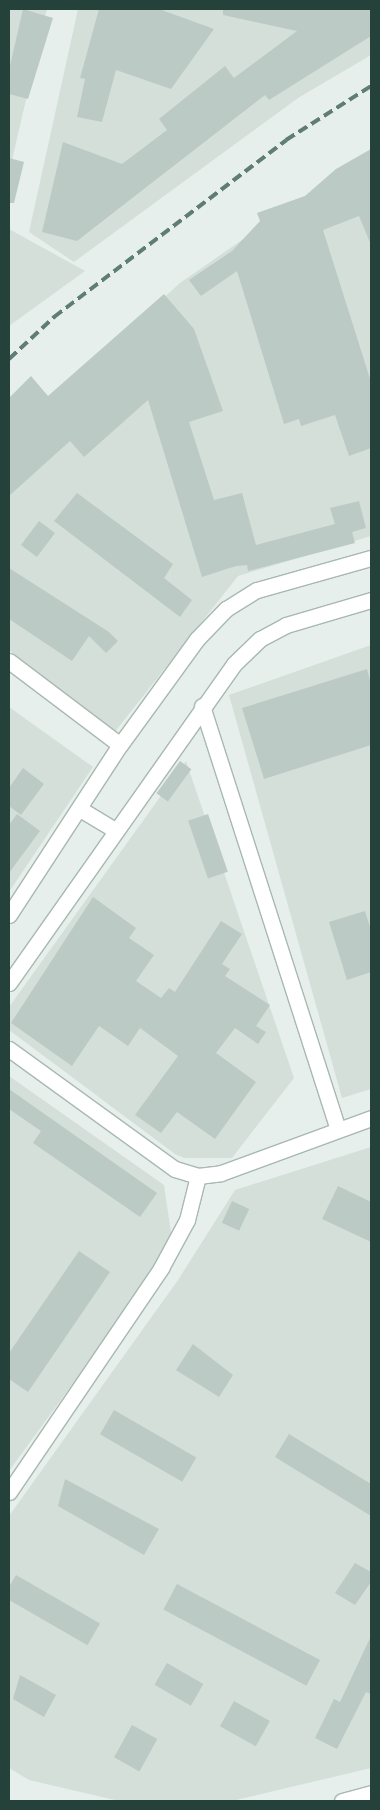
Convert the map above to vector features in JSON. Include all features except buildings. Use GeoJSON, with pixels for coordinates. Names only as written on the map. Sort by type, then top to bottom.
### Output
{"type":"FeatureCollection","features":[{"type":"Feature","properties":{"kind":"street"},"geometry":{"type":"LineString","coordinates":[[9,915],[120,745],[226,608],[257,590],[371,558]]}},
{"type":"Feature","properties":{"kind":"street"},"geometry":{"type":"LineString","coordinates":[[11,977],[202,706],[234,664],[260,639],[286,625],[371,600]]}},
{"type":"Feature","properties":{"kind":"street"},"geometry":{"type":"LineString","coordinates":[[9,661],[120,745]]}},
{"type":"Feature","properties":{"kind":"street"},"geometry":{"type":"LineString","coordinates":[[202,706],[338,1129]]}},
{"type":"Feature","properties":{"kind":"street"},"geometry":{"type":"LineString","coordinates":[[80,809],[115,830]]}},
{"type":"Feature","properties":{"kind":"street"},"geometry":{"type":"LineString","coordinates":[[9,1049],[176,1169],[198,1176],[221,1173],[371,1118]]}},
{"type":"Feature","properties":{"kind":"street"},"geometry":{"type":"LineString","coordinates":[[9,1492],[162,1268],[188,1220],[198,1176]]}},
{"type":"Feature","properties":{"kind":"street"},"geometry":{"type":"LineString","coordinates":[[342,1801],[371,1794]]}},
{"type":"Feature","properties":{"kind":"shaded area"},"geometry":{"type":"Polygon","coordinates":[[[9,9],[47,9],[9,173],[9,9]]]}},
{"type":"Feature","properties":{"kind":"shaded area"},"geometry":{"type":"Polygon","coordinates":[[[78,9],[371,9],[371,55],[298,98],[74,262],[29,232],[78,9]]]}},
{"type":"Feature","properties":{"kind":"shaded area"},"geometry":{"type":"Polygon","coordinates":[[[370,151],[371,536],[238,576],[110,738],[9,650],[9,437],[180,283],[370,151]]]}},
{"type":"Feature","properties":{"kind":"shaded area"},"geometry":{"type":"Polygon","coordinates":[[[9,229],[85,271],[9,326],[9,229]]]}},
{"type":"Feature","properties":{"kind":"shaded area"},"geometry":{"type":"Polygon","coordinates":[[[371,645],[371,1089],[342,1098],[229,695],[371,645]]]}},
{"type":"Feature","properties":{"kind":"shaded area"},"geometry":{"type":"Polygon","coordinates":[[[9,707],[93,767],[9,892],[9,707]]]}},
{"type":"Feature","properties":{"kind":"shaded area"},"geometry":{"type":"Polygon","coordinates":[[[186,761],[294,1078],[232,1158],[184,1158],[175,1154],[9,1030],[9,1007],[186,761]]]}},
{"type":"Feature","properties":{"kind":"shaded area"},"geometry":{"type":"Polygon","coordinates":[[[9,1076],[164,1185],[173,1246],[9,1471],[9,1076]]]}},
{"type":"Feature","properties":{"kind":"shaded area"},"geometry":{"type":"Polygon","coordinates":[[[371,1147],[371,1768],[232,1801],[119,1801],[29,1780],[9,1768],[9,1516],[178,1280],[235,1190],[371,1147]]]}},
{"type":"Feature","properties":{"kind":"railway"},"geometry":{"type":"LineString","coordinates":[[9,359],[54,317],[286,140],[371,86]]}}]}
